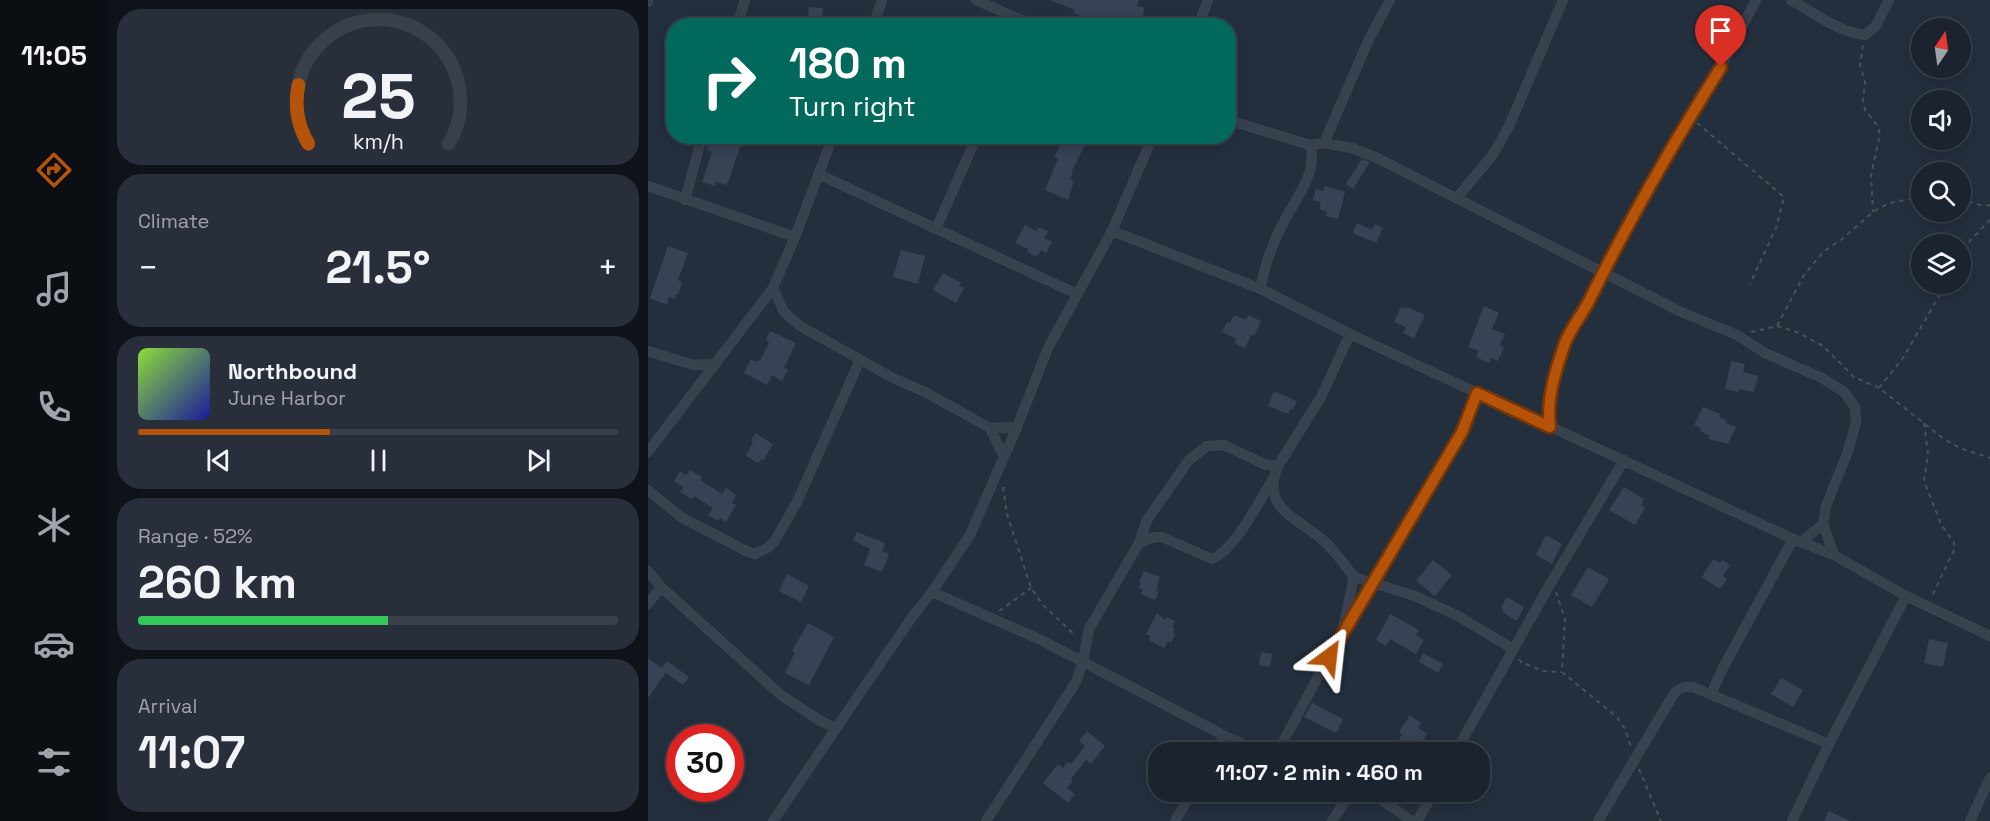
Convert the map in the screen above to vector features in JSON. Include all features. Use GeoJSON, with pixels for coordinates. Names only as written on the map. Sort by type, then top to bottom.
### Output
{"type":"FeatureCollection","features":[{"type":"Feature","properties":{"kind":"street"},"geometry":{"type":"LineString","coordinates":[[739,18],[745,0]]}},
{"type":"Feature","properties":{"kind":"street"},"geometry":{"type":"LineString","coordinates":[[876,0],[882,0],[876,18]]}},
{"type":"Feature","properties":{"kind":"street"},"geometry":{"type":"LineString","coordinates":[[976,0],[1016,18]]}},
{"type":"Feature","properties":{"kind":"street"},"geometry":{"type":"LineString","coordinates":[[1201,18],[1208,0]]}},
{"type":"Feature","properties":{"kind":"street"},"geometry":{"type":"LineString","coordinates":[[1324,143],[1369,39],[1390,0]]}},
{"type":"Feature","properties":{"kind":"street"},"geometry":{"type":"LineString","coordinates":[[1457,198],[1499,144],[1563,0]]}},
{"type":"Feature","properties":{"kind":"street"},"geometry":{"type":"LineString","coordinates":[[1550,427],[1547,411],[1566,340],[1689,118],[1721,67],[1756,0]]}},
{"type":"Feature","properties":{"kind":"street"},"geometry":{"type":"LineString","coordinates":[[1791,0],[1841,29],[1852,34],[1865,35],[1875,27],[1889,0]]}},
{"type":"Feature","properties":{"kind":"street"},"geometry":{"type":"LineString","coordinates":[[1236,122],[1310,145],[1324,143],[1360,151],[1679,311],[1737,335],[1765,353],[1822,378],[1844,392],[1855,407],[1856,422],[1826,506],[1823,524],[1834,555]]}},
{"type":"Feature","properties":{"kind":"street"},"geometry":{"type":"LineString","coordinates":[[685,200],[700,144]]}},
{"type":"Feature","properties":{"kind":"street"},"geometry":{"type":"LineString","coordinates":[[648,452],[773,288],[795,237],[829,144]]}},
{"type":"Feature","properties":{"kind":"street"},"geometry":{"type":"LineString","coordinates":[[936,229],[971,144]]}},
{"type":"Feature","properties":{"kind":"street"},"geometry":{"type":"LineString","coordinates":[[773,821],[970,535],[1017,427],[1048,348],[1112,231],[1150,144]]}},
{"type":"Feature","properties":{"kind":"street"},"geometry":{"type":"LineString","coordinates":[[1261,289],[1262,272],[1280,228],[1311,170],[1313,154],[1310,145]]}},
{"type":"Feature","properties":{"kind":"street"},"geometry":{"type":"LineString","coordinates":[[818,174],[1077,294]]}},
{"type":"Feature","properties":{"kind":"street"},"geometry":{"type":"LineString","coordinates":[[648,186],[795,237]]}},
{"type":"Feature","properties":{"kind":"street"},"geometry":{"type":"LineString","coordinates":[[1112,231],[1261,289],[1350,334],[1550,427],[1834,555],[1906,596],[1990,636]]}},
{"type":"Feature","properties":{"kind":"street"},"geometry":{"type":"LineString","coordinates":[[773,288],[784,312],[800,326],[990,428],[1017,427]]}},
{"type":"Feature","properties":{"kind":"street"},"geometry":{"type":"LineString","coordinates":[[1139,543],[1154,537],[1162,537],[1212,559],[1221,555],[1239,532],[1321,397],[1350,334]]}},
{"type":"Feature","properties":{"kind":"street"},"geometry":{"type":"LineString","coordinates":[[648,351],[693,365],[717,364]]}},
{"type":"Feature","properties":{"kind":"street"},"geometry":{"type":"LineString","coordinates":[[648,490],[681,517],[746,551],[755,554],[767,548],[774,542],[797,502],[860,360]]}},
{"type":"Feature","properties":{"kind":"street"},"geometry":{"type":"LineString","coordinates":[[693,365],[699,386]]}},
{"type":"Feature","properties":{"kind":"street"},"geometry":{"type":"LineString","coordinates":[[1283,742],[1339,638],[1462,432],[1477,393]]}},
{"type":"Feature","properties":{"kind":"street"},"geometry":{"type":"LineString","coordinates":[[990,428],[1002,462]]}},
{"type":"Feature","properties":{"kind":"street"},"geometry":{"type":"LineString","coordinates":[[986,821],[1076,682],[1083,661],[1085,644],[1094,620],[1139,543],[1148,520],[1190,460],[1207,446],[1224,445],[1266,465],[1278,466]]}},
{"type":"Feature","properties":{"kind":"street"},"geometry":{"type":"LineString","coordinates":[[1461,742],[1549,586],[1624,460]]}},
{"type":"Feature","properties":{"kind":"street"},"geometry":{"type":"LineString","coordinates":[[1273,478],[1273,492],[1280,508],[1323,541],[1354,577],[1372,584],[1385,585],[1458,616],[1513,649]]}},
{"type":"Feature","properties":{"kind":"street"},"geometry":{"type":"LineString","coordinates":[[1712,694],[1723,669],[1797,540],[1823,524]]}},
{"type":"Feature","properties":{"kind":"street"},"geometry":{"type":"LineString","coordinates":[[648,571],[660,588],[781,695],[819,720],[836,728]]}},
{"type":"Feature","properties":{"kind":"street"},"geometry":{"type":"LineString","coordinates":[[1339,638],[1354,577]]}},
{"type":"Feature","properties":{"kind":"street"},"geometry":{"type":"LineString","coordinates":[[648,604],[660,588]]}},
{"type":"Feature","properties":{"kind":"street"},"geometry":{"type":"LineString","coordinates":[[932,592],[1083,661],[1239,742]]}},
{"type":"Feature","properties":{"kind":"street"},"geometry":{"type":"LineString","coordinates":[[1792,821],[1906,596]]}},
{"type":"Feature","properties":{"kind":"street"},"geometry":{"type":"LineString","coordinates":[[1598,821],[1675,692],[1684,687],[1693,687],[1712,694],[1829,744]]}},
{"type":"Feature","properties":{"kind":"street"},"geometry":{"type":"LineString","coordinates":[[1222,742],[1226,736]]}},
{"type":"Feature","properties":{"kind":"street"},"geometry":{"type":"LineString","coordinates":[[1971,821],[1990,778]]}},
{"type":"Feature","properties":{"kind":"street"},"geometry":{"type":"LineString","coordinates":[[1175,821],[1186,802]]}},
{"type":"Feature","properties":{"kind":"street"},"geometry":{"type":"LineString","coordinates":[[1332,821],[1344,802]]}},
{"type":"Feature","properties":{"kind":"street"},"geometry":{"type":"LineString","coordinates":[[1384,802],[1412,821]]}},
{"type":"Feature","properties":{"kind":"street"},"geometry":{"type":"LineString","coordinates":[[1418,821],[1428,802]]}},
{"type":"Feature","properties":{"kind":"path"},"geometry":{"type":"LineString","coordinates":[[1865,35],[1860,65],[1865,81],[1863,101],[1865,110],[1877,125],[1880,134],[1871,175],[1873,212]]}},
{"type":"Feature","properties":{"kind":"path"},"geometry":{"type":"LineString","coordinates":[[1689,118],[1784,196],[1776,228],[1750,284]]}},
{"type":"Feature","properties":{"kind":"path"},"geometry":{"type":"LineString","coordinates":[[1777,326],[1804,275],[1823,252],[1873,212],[1889,203],[1911,198]]}},
{"type":"Feature","properties":{"kind":"path"},"geometry":{"type":"LineString","coordinates":[[1971,202],[1983,206],[1990,205]]}},
{"type":"Feature","properties":{"kind":"path"},"geometry":{"type":"LineString","coordinates":[[1971,240],[1990,220]]}},
{"type":"Feature","properties":{"kind":"path"},"geometry":{"type":"LineString","coordinates":[[1878,388],[1903,358],[1940,294]]}},
{"type":"Feature","properties":{"kind":"path"},"geometry":{"type":"LineString","coordinates":[[1737,335],[1777,326],[1797,332],[1823,346],[1854,378],[1878,388],[1944,439],[1960,448],[1990,458]]}},
{"type":"Feature","properties":{"kind":"path"},"geometry":{"type":"LineString","coordinates":[[1924,423],[1928,454],[1924,481],[1941,524],[1955,548],[1927,606]]}},
{"type":"Feature","properties":{"kind":"path"},"geometry":{"type":"LineString","coordinates":[[1002,462],[1007,514],[1031,588],[1043,605],[1085,644]]}},
{"type":"Feature","properties":{"kind":"path"},"geometry":{"type":"LineString","coordinates":[[1549,586],[1557,593],[1565,619],[1562,672]]}},
{"type":"Feature","properties":{"kind":"path"},"geometry":{"type":"LineString","coordinates":[[991,617],[1031,588]]}},
{"type":"Feature","properties":{"kind":"path"},"geometry":{"type":"LineString","coordinates":[[1513,649],[1521,662],[1543,671],[1562,672],[1617,717],[1625,729],[1660,821]]}},
{"type":"Feature","properties":{"kind":"building"},"geometry":{"type":"Polygon","coordinates":[[[1050,0],[1139,0],[1137,6],[1144,7],[1143,17],[1131,16],[1130,18],[1081,18],[1082,16],[1074,13],[1075,10],[1050,0]]]}},
{"type":"Feature","properties":{"kind":"building"},"geometry":{"type":"Polygon","coordinates":[[[809,7],[823,8],[822,18],[808,18],[809,7]]]}},
{"type":"Feature","properties":{"kind":"building"},"geometry":{"type":"Polygon","coordinates":[[[709,144],[741,144],[727,185],[716,182],[715,186],[702,182],[712,152],[707,150],[709,144]]]}},
{"type":"Feature","properties":{"kind":"building"},"geometry":{"type":"Polygon","coordinates":[[[1061,144],[1086,144],[1071,173],[1073,174],[1070,179],[1074,181],[1068,200],[1045,190],[1058,159],[1054,157],[1061,144]]]}},
{"type":"Feature","properties":{"kind":"building"},"geometry":{"type":"Polygon","coordinates":[[[1362,159],[1370,162],[1353,189],[1346,184],[1362,159]]]}},
{"type":"Feature","properties":{"kind":"building"},"geometry":{"type":"Polygon","coordinates":[[[1325,186],[1345,192],[1338,219],[1326,216],[1327,212],[1319,209],[1321,202],[1313,200],[1316,189],[1323,191],[1325,186]]]}},
{"type":"Feature","properties":{"kind":"building"},"geometry":{"type":"Polygon","coordinates":[[[1357,223],[1372,230],[1375,224],[1383,228],[1376,243],[1353,233],[1357,223]]]}},
{"type":"Feature","properties":{"kind":"building"},"geometry":{"type":"Polygon","coordinates":[[[1025,225],[1036,231],[1038,227],[1048,231],[1044,238],[1052,242],[1046,253],[1041,250],[1037,257],[1027,252],[1028,249],[1015,243],[1025,225]]]}},
{"type":"Feature","properties":{"kind":"building"},"geometry":{"type":"Polygon","coordinates":[[[668,246],[688,253],[678,280],[682,282],[678,295],[676,294],[675,299],[669,297],[667,305],[650,298],[668,246]]]}},
{"type":"Feature","properties":{"kind":"building"},"geometry":{"type":"Polygon","coordinates":[[[901,250],[925,256],[918,284],[893,277],[901,250]]]}},
{"type":"Feature","properties":{"kind":"building"},"geometry":{"type":"Polygon","coordinates":[[[943,273],[961,283],[959,286],[964,288],[956,303],[933,290],[943,273]]]}},
{"type":"Feature","properties":{"kind":"building"},"geometry":{"type":"Polygon","coordinates":[[[1484,306],[1499,313],[1492,329],[1505,334],[1500,345],[1504,347],[1498,361],[1491,358],[1489,363],[1476,357],[1479,351],[1468,347],[1484,306]]]}},
{"type":"Feature","properties":{"kind":"building"},"geometry":{"type":"Polygon","coordinates":[[[1401,307],[1406,309],[1408,307],[1425,315],[1414,338],[1403,333],[1406,327],[1394,322],[1401,307]]]}},
{"type":"Feature","properties":{"kind":"building"},"geometry":{"type":"Polygon","coordinates":[[[1234,315],[1246,320],[1248,315],[1261,321],[1245,348],[1234,343],[1237,339],[1222,332],[1234,315]]]}},
{"type":"Feature","properties":{"kind":"building"},"geometry":{"type":"Polygon","coordinates":[[[770,331],[796,343],[784,368],[788,370],[782,381],[772,375],[767,385],[744,373],[751,359],[756,362],[760,361],[769,342],[766,340],[770,331]]]}},
{"type":"Feature","properties":{"kind":"building"},"geometry":{"type":"Polygon","coordinates":[[[1731,361],[1745,364],[1743,372],[1758,376],[1754,392],[1725,389],[1731,361]]]}},
{"type":"Feature","properties":{"kind":"building"},"geometry":{"type":"Polygon","coordinates":[[[1274,391],[1297,401],[1293,410],[1290,409],[1288,414],[1268,406],[1274,391]]]}},
{"type":"Feature","properties":{"kind":"building"},"geometry":{"type":"Polygon","coordinates":[[[1703,407],[1720,414],[1719,417],[1727,421],[1726,423],[1736,427],[1728,444],[1708,439],[1710,436],[1694,425],[1703,407]]]}},
{"type":"Feature","properties":{"kind":"building"},"geometry":{"type":"Polygon","coordinates":[[[755,433],[773,444],[763,461],[761,459],[758,463],[746,456],[755,433]]]}},
{"type":"Feature","properties":{"kind":"building"},"geometry":{"type":"Polygon","coordinates":[[[690,470],[702,477],[700,480],[722,494],[726,488],[736,495],[732,503],[736,505],[726,522],[720,518],[718,521],[708,515],[713,508],[694,496],[692,499],[680,492],[683,487],[674,481],[680,471],[686,475],[690,470]]]}},
{"type":"Feature","properties":{"kind":"building"},"geometry":{"type":"Polygon","coordinates":[[[1624,487],[1644,499],[1641,505],[1645,508],[1635,525],[1609,510],[1624,487]]]}},
{"type":"Feature","properties":{"kind":"building"},"geometry":{"type":"Polygon","coordinates":[[[857,532],[885,543],[882,551],[889,554],[882,572],[864,565],[870,549],[853,540],[857,532]]]}},
{"type":"Feature","properties":{"kind":"building"},"geometry":{"type":"Polygon","coordinates":[[[1546,535],[1562,544],[1552,564],[1536,555],[1546,535]]]}},
{"type":"Feature","properties":{"kind":"building"},"geometry":{"type":"Polygon","coordinates":[[[1713,559],[1720,563],[1722,560],[1730,565],[1723,576],[1727,579],[1720,589],[1702,577],[1713,559]]]}},
{"type":"Feature","properties":{"kind":"building"},"geometry":{"type":"Polygon","coordinates":[[[1433,560],[1452,575],[1435,596],[1416,581],[1433,560]]]}},
{"type":"Feature","properties":{"kind":"building"},"geometry":{"type":"Polygon","coordinates":[[[1588,567],[1609,579],[1592,607],[1571,595],[1588,567]]]}},
{"type":"Feature","properties":{"kind":"building"},"geometry":{"type":"Polygon","coordinates":[[[1144,571],[1160,577],[1156,591],[1159,592],[1155,600],[1141,594],[1143,590],[1139,588],[1141,583],[1139,582],[1144,571]]]}},
{"type":"Feature","properties":{"kind":"building"},"geometry":{"type":"Polygon","coordinates":[[[787,574],[809,586],[801,602],[779,591],[787,574]]]}},
{"type":"Feature","properties":{"kind":"building"},"geometry":{"type":"Polygon","coordinates":[[[1507,597],[1524,607],[1517,621],[1502,612],[1501,607],[1507,597]]]}},
{"type":"Feature","properties":{"kind":"building"},"geometry":{"type":"Polygon","coordinates":[[[1157,613],[1165,620],[1167,617],[1175,621],[1172,627],[1175,628],[1173,633],[1175,634],[1171,643],[1168,641],[1164,648],[1149,640],[1151,636],[1146,634],[1157,613]]]}},
{"type":"Feature","properties":{"kind":"building"},"geometry":{"type":"Polygon","coordinates":[[[1390,614],[1419,630],[1416,635],[1424,640],[1416,654],[1390,639],[1386,646],[1376,640],[1390,614]]]}},
{"type":"Feature","properties":{"kind":"building"},"geometry":{"type":"Polygon","coordinates":[[[808,623],[834,637],[809,685],[785,673],[795,652],[792,651],[808,623]]]}},
{"type":"Feature","properties":{"kind":"building"},"geometry":{"type":"Polygon","coordinates":[[[1929,639],[1948,643],[1943,667],[1924,663],[1929,639]]]}},
{"type":"Feature","properties":{"kind":"building"},"geometry":{"type":"Polygon","coordinates":[[[1261,652],[1272,654],[1270,667],[1259,665],[1261,652]]]}},
{"type":"Feature","properties":{"kind":"building"},"geometry":{"type":"Polygon","coordinates":[[[1423,653],[1443,664],[1438,673],[1419,662],[1423,653]]]}},
{"type":"Feature","properties":{"kind":"building"},"geometry":{"type":"Polygon","coordinates":[[[648,658],[662,668],[667,661],[689,677],[683,685],[666,673],[648,698],[648,658]]]}},
{"type":"Feature","properties":{"kind":"building"},"geometry":{"type":"Polygon","coordinates":[[[1781,678],[1803,690],[1793,707],[1771,694],[1781,678]]]}},
{"type":"Feature","properties":{"kind":"building"},"geometry":{"type":"Polygon","coordinates":[[[1312,703],[1343,719],[1336,733],[1304,717],[1312,703]]]}},
{"type":"Feature","properties":{"kind":"building"},"geometry":{"type":"Polygon","coordinates":[[[1410,715],[1421,723],[1418,728],[1427,734],[1422,742],[1404,742],[1399,739],[1402,734],[1399,732],[1410,715]]]}},
{"type":"Feature","properties":{"kind":"building"},"geometry":{"type":"Polygon","coordinates":[[[1087,731],[1105,746],[1091,764],[1086,760],[1071,779],[1073,781],[1067,788],[1075,794],[1068,803],[1043,783],[1058,764],[1063,768],[1068,762],[1071,764],[1085,746],[1079,741],[1087,731]]]}},
{"type":"Feature","properties":{"kind":"building"},"geometry":{"type":"Polygon","coordinates":[[[1829,811],[1850,821],[1824,821],[1829,811]]]}},
{"type":"Feature","properties":{"kind":"route"},"geometry":{"type":"LineString","coordinates":[[1329,657],[1462,432],[1477,393],[1550,427],[1547,411],[1566,340],[1689,118],[1721,67]]}}]}
